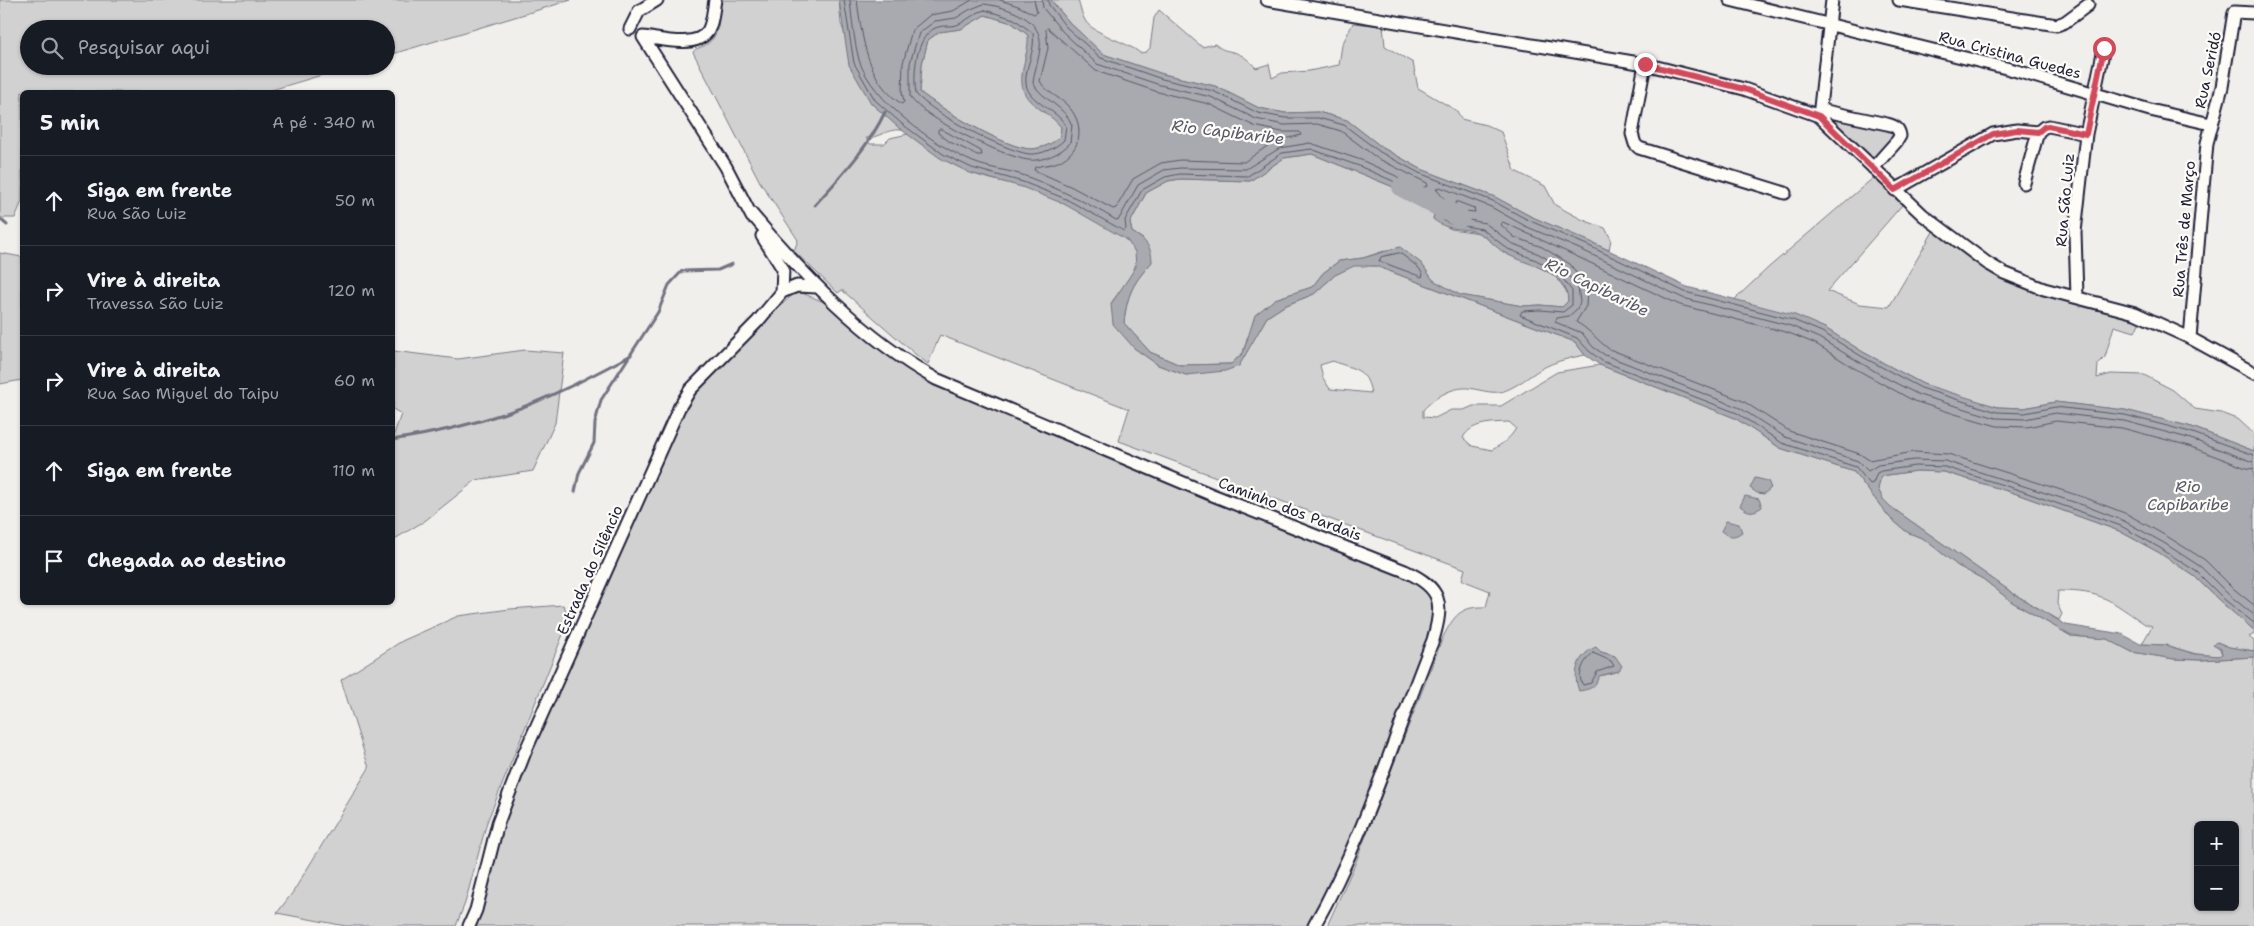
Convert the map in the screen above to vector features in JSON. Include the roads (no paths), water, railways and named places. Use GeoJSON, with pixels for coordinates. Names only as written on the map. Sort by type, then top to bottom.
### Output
{"type":"FeatureCollection","features":[{"type":"Feature","properties":{"kind":"street"},"geometry":{"type":"LineString","coordinates":[[630,29],[639,11],[657,0]]}},
{"type":"Feature","properties":{"kind":"street"},"geometry":{"type":"LineString","coordinates":[[715,0],[711,23],[707,32],[700,38],[691,41],[643,37],[726,167],[760,234],[783,269],[782,292],[797,286],[817,287]]}},
{"type":"Feature","properties":{"kind":"street"},"geometry":{"type":"LineString","coordinates":[[1267,0],[1327,5],[1645,64],[1744,89],[1820,113],[1895,126],[1900,136],[1873,168]]}},
{"type":"Feature","properties":{"kind":"street","name":"Rua Cristina Guedes"},"geometry":{"type":"LineString","coordinates":[[1730,0],[2010,69],[2150,110],[2212,124]]}},
{"type":"Feature","properties":{"kind":"street"},"geometry":{"type":"LineString","coordinates":[[1820,113],[1832,0]]}},
{"type":"Feature","properties":{"kind":"street"},"geometry":{"type":"LineString","coordinates":[[1899,0],[2057,25],[2065,22],[2088,5]]}},
{"type":"Feature","properties":{"kind":"street","name":"Rua Seridó"},"geometry":{"type":"LineString","coordinates":[[2212,124],[2222,86],[2234,12],[2254,13]]}},
{"type":"Feature","properties":{"kind":"street","name":"Rua São Luiz"},"geometry":{"type":"LineString","coordinates":[[2076,297],[2075,232],[2086,134],[2104,48]]}},
{"type":"Feature","properties":{"kind":"street"},"geometry":{"type":"LineString","coordinates":[[1645,64],[1632,134],[1639,148],[1785,193]]}},
{"type":"Feature","properties":{"kind":"street"},"geometry":{"type":"LineString","coordinates":[[1820,113],[1895,190],[1923,215],[1987,263],[2004,273],[2044,289],[2134,313],[2190,338],[2254,374]]}},
{"type":"Feature","properties":{"kind":"street","name":"Rua Três de Março"},"geometry":{"type":"LineString","coordinates":[[2190,338],[2207,143],[2212,124]]}},
{"type":"Feature","properties":{"kind":"street"},"geometry":{"type":"LineString","coordinates":[[2024,183],[2038,132],[2044,127],[2048,126],[2086,134]]}},
{"type":"Feature","properties":{"kind":"street"},"geometry":{"type":"LineString","coordinates":[[1895,190],[1993,134],[2017,130],[2038,132]]}},
{"type":"Feature","properties":{"kind":"street","name":"Caminho dos Pardais"},"geometry":{"type":"LineString","coordinates":[[750,212],[788,257],[817,287],[898,356],[936,379],[1210,494],[1405,570],[1425,581],[1436,593],[1440,606],[1439,619],[1432,640],[1365,820],[1347,862],[1314,926]]}},
{"type":"Feature","properties":{"kind":"street","name":"Estrada do Silêncio"},"geometry":{"type":"LineString","coordinates":[[469,926],[476,910],[498,823],[525,752],[593,595],[679,408],[690,390],[758,321],[782,292]]}},
{"type":"Feature","properties":{"kind":"water"},"geometry":{"type":"Polygon","coordinates":[[[839,0],[1051,0],[1070,23],[1103,54],[1163,74],[1215,86],[1259,108],[1285,113],[1318,112],[1347,120],[1383,148],[1421,169],[1495,197],[1530,216],[1589,241],[1687,287],[1795,315],[1825,328],[1863,352],[1923,384],[1998,407],[2024,408],[2055,402],[2125,410],[2192,427],[2254,451],[2254,630],[2194,576],[2158,552],[2119,531],[2014,493],[1944,472],[1916,471],[1881,476],[1878,489],[1883,499],[1891,507],[2014,594],[2066,625],[2122,634],[2140,644],[2165,645],[2195,654],[2219,656],[2222,654],[2221,649],[2213,644],[2217,642],[2229,647],[2254,651],[2254,657],[2201,660],[2174,659],[2132,652],[2107,639],[2071,636],[2012,602],[1983,579],[1958,566],[1924,539],[1907,532],[1890,518],[1854,472],[1780,448],[1735,418],[1600,365],[1585,355],[1575,342],[1376,266],[1354,266],[1335,275],[1314,294],[1284,306],[1267,317],[1239,366],[1225,371],[1186,375],[1158,365],[1134,348],[1113,324],[1111,304],[1136,267],[1135,252],[1127,240],[1064,204],[1022,187],[970,173],[940,158],[899,128],[871,103],[849,65],[839,0]],[[985,15],[961,29],[939,32],[928,40],[922,64],[920,92],[974,127],[1007,143],[1032,149],[1051,144],[1060,137],[1061,127],[1031,102],[1025,95],[1022,87],[1028,35],[1012,23],[985,15]],[[1312,154],[1284,158],[1250,181],[1180,179],[1168,181],[1146,193],[1130,223],[1132,232],[1141,238],[1149,248],[1152,262],[1132,289],[1124,323],[1150,352],[1180,365],[1231,364],[1243,353],[1255,315],[1275,299],[1312,287],[1323,273],[1339,261],[1363,258],[1400,247],[1421,263],[1433,280],[1460,295],[1523,306],[1562,307],[1568,301],[1566,290],[1553,275],[1505,253],[1474,231],[1452,228],[1440,224],[1433,219],[1436,205],[1428,199],[1417,201],[1404,196],[1391,186],[1312,154]]]}},
{"type":"Feature","properties":{"kind":"water"},"geometry":{"type":"Polygon","coordinates":[[[1755,478],[1768,481],[1771,488],[1764,494],[1757,493],[1750,488],[1755,478]]]}},
{"type":"Feature","properties":{"kind":"water"},"geometry":{"type":"Polygon","coordinates":[[[1745,496],[1759,499],[1762,507],[1751,511],[1743,508],[1740,506],[1745,496]]]}},
{"type":"Feature","properties":{"kind":"water"},"geometry":{"type":"Polygon","coordinates":[[[1726,521],[1739,524],[1742,532],[1732,536],[1721,531],[1726,521]]]}},
{"type":"Feature","properties":{"kind":"water"},"geometry":{"type":"Polygon","coordinates":[[[1596,647],[1601,652],[1615,656],[1622,666],[1619,671],[1599,676],[1596,683],[1587,690],[1579,691],[1576,678],[1578,665],[1585,654],[1596,647]]]}},
{"type":"Feature","properties":{"kind":"waterway"},"geometry":{"type":"LineString","coordinates":[[815,205],[862,150],[885,112]]}},
{"type":"Feature","properties":{"kind":"waterway","name":"Rio Capibaribe"},"geometry":{"type":"LineString","coordinates":[[1402,187],[1460,218]]}},
{"type":"Feature","properties":{"kind":"waterway"},"geometry":{"type":"LineString","coordinates":[[0,219],[7,225]]}},
{"type":"Feature","properties":{"kind":"waterway"},"geometry":{"type":"LineString","coordinates":[[575,492],[579,473],[594,443],[595,423],[601,400],[658,312],[669,285],[682,271],[718,270],[732,264]]}},
{"type":"Feature","properties":{"kind":"waterway"},"geometry":{"type":"LineString","coordinates":[[395,439],[465,425],[524,407],[571,386],[631,355]]}}]}
